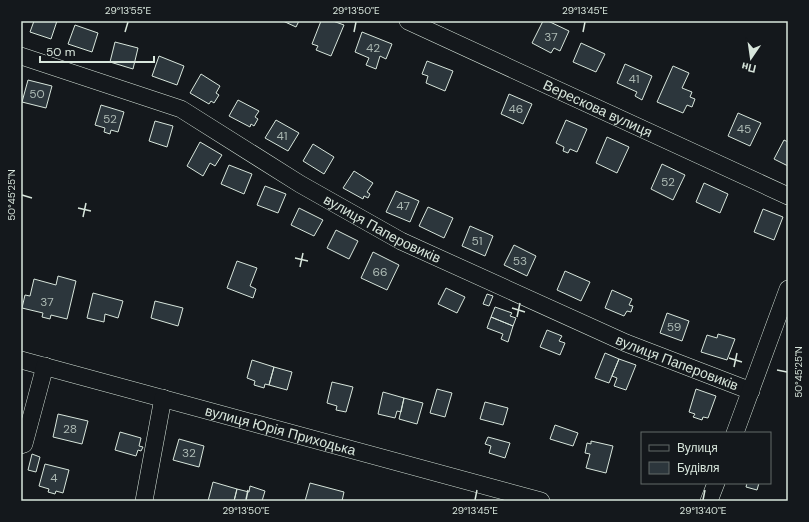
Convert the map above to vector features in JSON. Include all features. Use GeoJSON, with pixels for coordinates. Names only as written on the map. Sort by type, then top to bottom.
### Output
{"type":"FeatureCollection","features":[{"type":"Feature","properties":{"kind":"street","name":"Верескова вулиця"},"geometry":{"type":"LineString","coordinates":[[408,21],[788,196]]}},
{"type":"Feature","properties":{"kind":"street","name":"вулиця Паперовиків"},"geometry":{"type":"LineString","coordinates":[[21,56],[181,109],[300,184],[401,241],[626,343],[751,391]]}},
{"type":"Feature","properties":{"kind":"street"},"geometry":{"type":"LineString","coordinates":[[735,432],[788,289]]}},
{"type":"Feature","properties":{"kind":"street","name":"вулиця Юрія Приходька"},"geometry":{"type":"LineString","coordinates":[[21,360],[541,501]]}},
{"type":"Feature","properties":{"kind":"street"},"geometry":{"type":"LineString","coordinates":[[21,445],[24,444],[44,366]]}},
{"type":"Feature","properties":{"kind":"street"},"geometry":{"type":"LineString","coordinates":[[144,501],[164,398]]}},
{"type":"Feature","properties":{"kind":"street"},"geometry":{"type":"LineString","coordinates":[[709,501],[716,484]]}},
{"type":"Feature","properties":{"kind":"building"},"geometry":{"type":"Polygon","coordinates":[[[34,21],[57,21],[51,39],[30,32],[34,21]]]}},
{"type":"Feature","properties":{"kind":"building"},"geometry":{"type":"Polygon","coordinates":[[[283,21],[299,21],[296,27],[283,21]]]}},
{"type":"Feature","properties":{"kind":"building"},"geometry":{"type":"Polygon","coordinates":[[[321,21],[333,21],[344,25],[331,56],[316,50],[318,46],[312,44],[321,21]]]}},
{"type":"Feature","properties":{"kind":"building"},"geometry":{"type":"Polygon","coordinates":[[[543,21],[548,21],[569,31],[560,51],[554,48],[551,53],[532,43],[543,21]]]}},
{"type":"Feature","properties":{"kind":"building"},"geometry":{"type":"Polygon","coordinates":[[[75,25],[98,33],[92,52],[68,44],[75,25]]]}},
{"type":"Feature","properties":{"kind":"building"},"geometry":{"type":"Polygon","coordinates":[[[362,32],[392,44],[386,59],[380,56],[376,69],[366,65],[369,58],[355,52],[362,32]]]}},
{"type":"Feature","properties":{"kind":"building"},"geometry":{"type":"Polygon","coordinates":[[[115,42],[138,48],[133,69],[110,62],[115,42]]]}},
{"type":"Feature","properties":{"kind":"building"},"geometry":{"type":"Polygon","coordinates":[[[581,43],[605,54],[596,72],[573,62],[581,43]]]}},
{"type":"Feature","properties":{"kind":"building"},"geometry":{"type":"Polygon","coordinates":[[[159,56],[184,66],[177,85],[152,76],[159,56]]]}},
{"type":"Feature","properties":{"kind":"building"},"geometry":{"type":"Polygon","coordinates":[[[427,61],[453,71],[445,91],[426,83],[428,76],[422,74],[427,61]]]}},
{"type":"Feature","properties":{"kind":"building"},"geometry":{"type":"Polygon","coordinates":[[[625,64],[652,76],[642,100],[635,96],[637,92],[617,83],[625,64]]]}},
{"type":"Feature","properties":{"kind":"building"},"geometry":{"type":"Polygon","coordinates":[[[673,66],[689,73],[682,88],[692,92],[690,97],[695,99],[692,107],[687,105],[683,113],[657,102],[673,66]]]}},
{"type":"Feature","properties":{"kind":"building"},"geometry":{"type":"Polygon","coordinates":[[[201,74],[220,86],[216,93],[219,95],[214,103],[211,101],[209,104],[190,93],[201,74]]]}},
{"type":"Feature","properties":{"kind":"building"},"geometry":{"type":"Polygon","coordinates":[[[28,80],[52,86],[46,108],[22,102],[28,80]]]}},
{"type":"Feature","properties":{"kind":"building"},"geometry":{"type":"Polygon","coordinates":[[[509,94],[532,104],[523,124],[501,114],[509,94]]]}},
{"type":"Feature","properties":{"kind":"building"},"geometry":{"type":"Polygon","coordinates":[[[238,100],[259,111],[255,117],[258,119],[254,126],[251,124],[250,127],[229,116],[238,100]]]}},
{"type":"Feature","properties":{"kind":"building"},"geometry":{"type":"Polygon","coordinates":[[[101,105],[124,112],[118,132],[111,130],[110,134],[104,132],[105,128],[95,125],[101,105]]]}},
{"type":"Feature","properties":{"kind":"building"},"geometry":{"type":"Polygon","coordinates":[[[738,113],[761,123],[750,146],[728,136],[738,113]]]}},
{"type":"Feature","properties":{"kind":"building"},"geometry":{"type":"Polygon","coordinates":[[[276,120],[299,133],[288,151],[265,138],[276,120]]]}},
{"type":"Feature","properties":{"kind":"building"},"geometry":{"type":"Polygon","coordinates":[[[566,120],[587,129],[577,152],[570,149],[568,153],[563,151],[564,147],[556,143],[566,120]]]}},
{"type":"Feature","properties":{"kind":"building"},"geometry":{"type":"Polygon","coordinates":[[[155,121],[173,126],[167,147],[149,141],[155,121]]]}},
{"type":"Feature","properties":{"kind":"building"},"geometry":{"type":"Polygon","coordinates":[[[607,137],[629,147],[617,173],[596,163],[607,137]]]}},
{"type":"Feature","properties":{"kind":"building"},"geometry":{"type":"Polygon","coordinates":[[[784,140],[788,142],[788,166],[774,159],[784,140]]]}},
{"type":"Feature","properties":{"kind":"building"},"geometry":{"type":"Polygon","coordinates":[[[200,142],[222,155],[215,166],[210,163],[203,176],[187,166],[200,142]]]}},
{"type":"Feature","properties":{"kind":"building"},"geometry":{"type":"Polygon","coordinates":[[[313,144],[334,157],[324,174],[303,161],[313,144]]]}},
{"type":"Feature","properties":{"kind":"building"},"geometry":{"type":"Polygon","coordinates":[[[662,164],[685,175],[673,200],[651,189],[662,164]]]}},
{"type":"Feature","properties":{"kind":"building"},"geometry":{"type":"Polygon","coordinates":[[[229,165],[252,174],[244,194],[221,184],[229,165]]]}},
{"type":"Feature","properties":{"kind":"building"},"geometry":{"type":"Polygon","coordinates":[[[354,171],[373,183],[367,192],[370,194],[368,198],[364,196],[363,199],[343,188],[354,171]]]}},
{"type":"Feature","properties":{"kind":"building"},"geometry":{"type":"Polygon","coordinates":[[[704,183],[728,194],[720,213],[696,202],[704,183]]]}},
{"type":"Feature","properties":{"kind":"building"},"geometry":{"type":"Polygon","coordinates":[[[265,186],[286,194],[278,213],[257,205],[265,186]]]}},
{"type":"Feature","properties":{"kind":"building"},"geometry":{"type":"Polygon","coordinates":[[[396,191],[419,201],[410,222],[386,212],[396,191]]]}},
{"type":"Feature","properties":{"kind":"building"},"geometry":{"type":"Polygon","coordinates":[[[428,207],[453,218],[444,238],[419,226],[428,207]]]}},
{"type":"Feature","properties":{"kind":"building"},"geometry":{"type":"Polygon","coordinates":[[[299,208],[323,220],[314,236],[291,225],[299,208]]]}},
{"type":"Feature","properties":{"kind":"building"},"geometry":{"type":"Polygon","coordinates":[[[763,209],[783,217],[774,240],[754,232],[763,209]]]}},
{"type":"Feature","properties":{"kind":"building"},"geometry":{"type":"Polygon","coordinates":[[[470,226],[493,236],[485,256],[462,246],[470,226]]]}},
{"type":"Feature","properties":{"kind":"building"},"geometry":{"type":"Polygon","coordinates":[[[336,230],[358,241],[349,259],[327,248],[336,230]]]}},
{"type":"Feature","properties":{"kind":"building"},"geometry":{"type":"Polygon","coordinates":[[[514,245],[536,256],[527,276],[504,265],[514,245]]]}},
{"type":"Feature","properties":{"kind":"building"},"geometry":{"type":"Polygon","coordinates":[[[373,252],[399,265],[387,290],[361,278],[373,252]]]}},
{"type":"Feature","properties":{"kind":"building"},"geometry":{"type":"Polygon","coordinates":[[[237,261],[257,268],[250,286],[256,289],[253,298],[227,288],[237,261]]]}},
{"type":"Feature","properties":{"kind":"building"},"geometry":{"type":"Polygon","coordinates":[[[565,271],[590,282],[581,301],[557,290],[565,271]]]}},
{"type":"Feature","properties":{"kind":"building"},"geometry":{"type":"Polygon","coordinates":[[[58,276],[76,281],[67,319],[51,315],[50,319],[42,317],[43,313],[22,308],[25,295],[30,296],[34,279],[56,285],[58,276]]]}},
{"type":"Feature","properties":{"kind":"building"},"geometry":{"type":"Polygon","coordinates":[[[446,288],[465,297],[457,313],[438,304],[446,288]]]}},
{"type":"Feature","properties":{"kind":"building"},"geometry":{"type":"Polygon","coordinates":[[[612,290],[632,299],[629,305],[633,306],[631,312],[627,311],[624,316],[605,308],[612,290]]]}},
{"type":"Feature","properties":{"kind":"building"},"geometry":{"type":"Polygon","coordinates":[[[93,293],[123,301],[118,318],[105,314],[104,322],[87,318],[93,293]]]}},
{"type":"Feature","properties":{"kind":"building"},"geometry":{"type":"Polygon","coordinates":[[[487,294],[493,296],[489,306],[483,304],[487,294]]]}},
{"type":"Feature","properties":{"kind":"building"},"geometry":{"type":"Polygon","coordinates":[[[155,301],[183,308],[178,326],[151,318],[155,301]]]}},
{"type":"Feature","properties":{"kind":"building"},"geometry":{"type":"Polygon","coordinates":[[[495,307],[512,313],[510,316],[516,318],[513,326],[491,317],[495,307]]]}},
{"type":"Feature","properties":{"kind":"building"},"geometry":{"type":"Polygon","coordinates":[[[667,313],[689,321],[682,341],[660,333],[667,313]]]}},
{"type":"Feature","properties":{"kind":"building"},"geometry":{"type":"Polygon","coordinates":[[[491,317],[513,326],[508,342],[501,339],[503,334],[487,328],[491,317]]]}},
{"type":"Feature","properties":{"kind":"building"},"geometry":{"type":"Polygon","coordinates":[[[547,330],[562,336],[559,341],[565,343],[560,355],[540,347],[547,330]]]}},
{"type":"Feature","properties":{"kind":"building"},"geometry":{"type":"Polygon","coordinates":[[[718,334],[735,339],[727,360],[701,352],[707,335],[717,338],[718,334]]]}},
{"type":"Feature","properties":{"kind":"building"},"geometry":{"type":"Polygon","coordinates":[[[605,353],[619,359],[609,383],[595,378],[605,353]]]}},
{"type":"Feature","properties":{"kind":"building"},"geometry":{"type":"Polygon","coordinates":[[[619,359],[636,365],[626,390],[614,386],[617,378],[612,376],[619,359]]]}},
{"type":"Feature","properties":{"kind":"building"},"geometry":{"type":"Polygon","coordinates":[[[252,360],[274,367],[269,385],[265,384],[264,388],[254,385],[255,381],[247,378],[252,360]]]}},
{"type":"Feature","properties":{"kind":"building"},"geometry":{"type":"Polygon","coordinates":[[[274,367],[292,372],[287,390],[269,385],[274,367]]]}},
{"type":"Feature","properties":{"kind":"building"},"geometry":{"type":"Polygon","coordinates":[[[332,382],[353,387],[346,412],[336,410],[337,406],[327,403],[332,382]]]}},
{"type":"Feature","properties":{"kind":"building"},"geometry":{"type":"Polygon","coordinates":[[[437,389],[452,393],[445,417],[430,413],[437,389]]]}},
{"type":"Feature","properties":{"kind":"building"},"geometry":{"type":"Polygon","coordinates":[[[696,389],[716,396],[708,418],[703,417],[702,420],[693,417],[695,414],[689,412],[696,389]]]}},
{"type":"Feature","properties":{"kind":"building"},"geometry":{"type":"Polygon","coordinates":[[[383,392],[404,398],[401,412],[397,411],[395,418],[378,414],[383,392]]]}},
{"type":"Feature","properties":{"kind":"building"},"geometry":{"type":"Polygon","coordinates":[[[404,398],[423,403],[417,424],[399,419],[404,398]]]}},
{"type":"Feature","properties":{"kind":"building"},"geometry":{"type":"Polygon","coordinates":[[[485,402],[508,408],[503,425],[480,419],[485,402]]]}},
{"type":"Feature","properties":{"kind":"building"},"geometry":{"type":"Polygon","coordinates":[[[58,414],[88,421],[82,444],[53,437],[58,414]]]}},
{"type":"Feature","properties":{"kind":"building"},"geometry":{"type":"Polygon","coordinates":[[[555,425],[578,433],[573,446],[550,439],[555,425]]]}},
{"type":"Feature","properties":{"kind":"building"},"geometry":{"type":"Polygon","coordinates":[[[120,432],[141,438],[139,446],[143,447],[141,451],[138,450],[136,456],[115,450],[120,432]]]}},
{"type":"Feature","properties":{"kind":"building"},"geometry":{"type":"Polygon","coordinates":[[[488,437],[510,443],[505,458],[489,453],[491,446],[485,444],[488,437]]]}},
{"type":"Feature","properties":{"kind":"building"},"geometry":{"type":"Polygon","coordinates":[[[179,439],[204,446],[199,467],[173,460],[179,439]]]}},
{"type":"Feature","properties":{"kind":"building"},"geometry":{"type":"Polygon","coordinates":[[[591,441],[613,446],[606,473],[586,468],[590,454],[585,453],[587,443],[591,444],[591,441]]]}},
{"type":"Feature","properties":{"kind":"building"},"geometry":{"type":"Polygon","coordinates":[[[32,454],[40,457],[36,472],[28,470],[32,454]]]}},
{"type":"Feature","properties":{"kind":"building"},"geometry":{"type":"Polygon","coordinates":[[[45,464],[69,470],[63,493],[56,491],[55,494],[48,492],[49,489],[39,486],[45,464]]]}},
{"type":"Feature","properties":{"kind":"building"},"geometry":{"type":"Polygon","coordinates":[[[213,482],[237,489],[234,501],[208,501],[213,482]]]}},
{"type":"Feature","properties":{"kind":"building"},"geometry":{"type":"Polygon","coordinates":[[[310,483],[344,492],[342,501],[305,501],[310,483]]]}},
{"type":"Feature","properties":{"kind":"building"},"geometry":{"type":"Polygon","coordinates":[[[747,484],[759,484],[757,490],[746,487],[747,484]]]}},
{"type":"Feature","properties":{"kind":"building"},"geometry":{"type":"Polygon","coordinates":[[[250,486],[265,491],[262,501],[234,501],[237,489],[249,492],[250,486]]]}}]}
